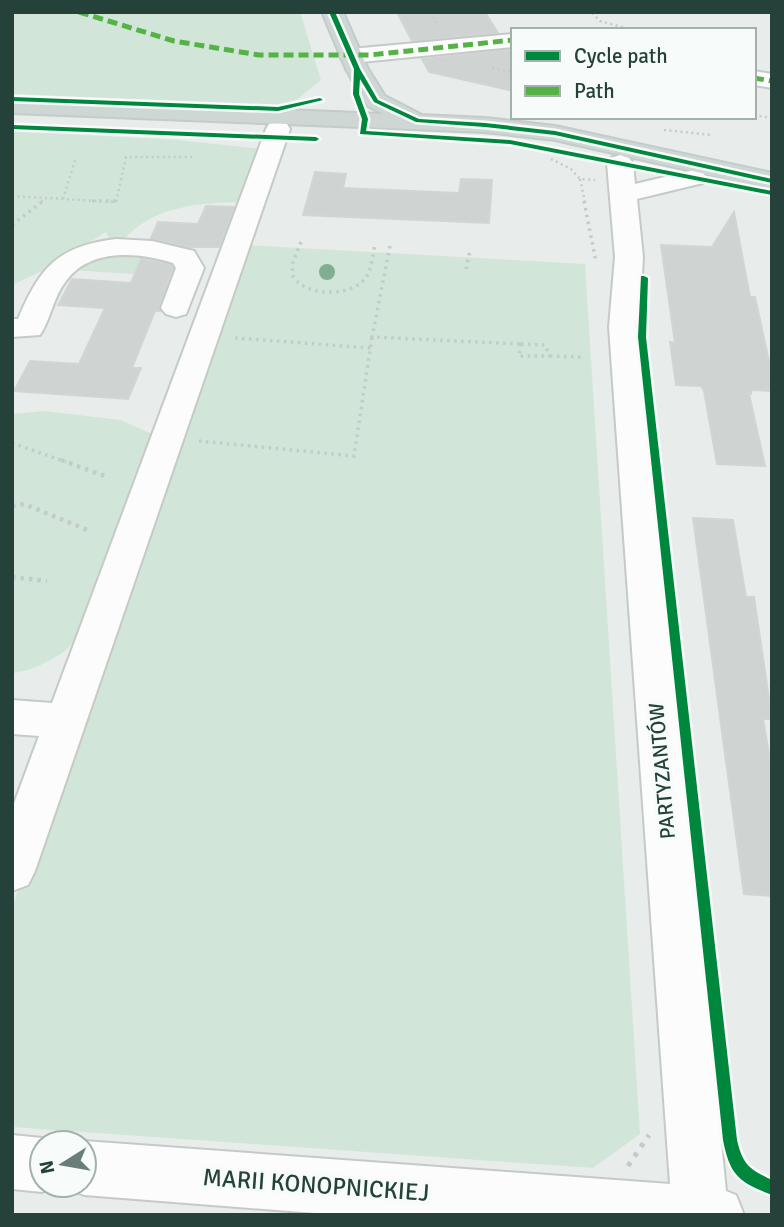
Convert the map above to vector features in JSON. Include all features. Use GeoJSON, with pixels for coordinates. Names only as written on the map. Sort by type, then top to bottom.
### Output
{"type":"FeatureCollection","features":[{"type":"Feature","properties":{"kind":"main road"},"geometry":{"type":"LineString","coordinates":[[332,12],[354,63],[365,112]]}},
{"type":"Feature","properties":{"kind":"main road"},"geometry":{"type":"LineString","coordinates":[[12,106],[287,123],[365,112],[418,121],[555,133],[620,171]]}},
{"type":"Feature","properties":{"kind":"main road"},"geometry":{"type":"LineString","coordinates":[[12,117],[287,123],[365,112],[510,142],[620,171],[772,181]]}},
{"type":"Feature","properties":{"kind":"main road"},"geometry":{"type":"LineString","coordinates":[[694,178],[772,193]]}},
{"type":"Feature","properties":{"kind":"street"},"geometry":{"type":"LineString","coordinates":[[354,63],[511,40]]}},
{"type":"Feature","properties":{"kind":"street"},"geometry":{"type":"LineString","coordinates":[[12,871],[205,335],[287,123]]}},
{"type":"Feature","properties":{"kind":"street"},"geometry":{"type":"LineString","coordinates":[[620,171],[694,178]]}},
{"type":"Feature","properties":{"kind":"street","name":"PARTYZANTÓW"},"geometry":{"type":"LineString","coordinates":[[620,171],[629,257],[624,327],[705,1214]]}},
{"type":"Feature","properties":{"kind":"street"},"geometry":{"type":"LineString","coordinates":[[12,356],[21,328],[54,276],[67,262],[94,251],[128,247],[163,250],[184,257],[190,268],[176,309]]}},
{"type":"Feature","properties":{"kind":"street"},"geometry":{"type":"LineString","coordinates":[[12,717],[67,721]]}},
{"type":"Feature","properties":{"kind":"street","name":"MARII KONOPNICKIEJ"},"geometry":{"type":"LineString","coordinates":[[98,1169],[705,1214]]}},
{"type":"Feature","properties":{"kind":"path"},"geometry":{"type":"LineString","coordinates":[[592,13],[600,21],[626,28]]}},
{"type":"Feature","properties":{"kind":"path"},"geometry":{"type":"LineString","coordinates":[[770,117],[772,112]]}},
{"type":"Feature","properties":{"kind":"path"},"geometry":{"type":"LineString","coordinates":[[12,197],[117,202],[126,157],[194,157]]}},
{"type":"Feature","properties":{"kind":"path"},"geometry":{"type":"LineString","coordinates":[[548,158],[571,169],[580,179],[620,171]]}},
{"type":"Feature","properties":{"kind":"path"},"geometry":{"type":"LineString","coordinates":[[63,199],[75,160]]}},
{"type":"Feature","properties":{"kind":"path"},"geometry":{"type":"LineString","coordinates":[[12,225],[46,198]]}},
{"type":"Feature","properties":{"kind":"path"},"geometry":{"type":"LineString","coordinates":[[301,242],[291,272],[294,279],[308,288],[324,291],[348,289],[363,280],[369,272],[375,245]]}},
{"type":"Feature","properties":{"kind":"path"},"geometry":{"type":"LineString","coordinates":[[168,438],[354,456],[372,337],[390,246]]}},
{"type":"Feature","properties":{"kind":"path"},"geometry":{"type":"LineString","coordinates":[[466,268],[470,250]]}},
{"type":"Feature","properties":{"kind":"path"},"geometry":{"type":"LineString","coordinates":[[205,335],[371,348]]}},
{"type":"Feature","properties":{"kind":"path"},"geometry":{"type":"LineString","coordinates":[[372,337],[545,345],[550,356]]}},
{"type":"Feature","properties":{"kind":"path"},"geometry":{"type":"LineString","coordinates":[[521,344],[519,356],[584,358]]}},
{"type":"Feature","properties":{"kind":"path"},"geometry":{"type":"LineString","coordinates":[[12,443],[105,475]]}},
{"type":"Feature","properties":{"kind":"path"},"geometry":{"type":"LineString","coordinates":[[12,506],[24,504],[90,531]]}},
{"type":"Feature","properties":{"kind":"path"},"geometry":{"type":"LineString","coordinates":[[12,576],[47,581]]}},
{"type":"Feature","properties":{"kind":"green space"},"geometry":{"type":"Polygon","coordinates":[[[12,12],[300,12],[321,80],[298,99],[277,105],[12,94],[12,12]]]}},
{"type":"Feature","properties":{"kind":"green space"},"geometry":{"type":"Polygon","coordinates":[[[12,131],[178,140],[262,149],[243,202],[179,208],[150,219],[124,239],[109,239],[106,232],[51,267],[12,285],[12,131]]]}},
{"type":"Feature","properties":{"kind":"green space"},"geometry":{"type":"Polygon","coordinates":[[[247,245],[585,264],[640,1134],[593,1168],[98,1133],[98,1129],[12,1127],[12,907],[247,245]]]}},
{"type":"Feature","properties":{"kind":"green space"},"geometry":{"type":"Polygon","coordinates":[[[143,254],[174,261],[177,267],[176,277],[71,270],[100,256],[143,254]]]}},
{"type":"Feature","properties":{"kind":"green space"},"geometry":{"type":"Polygon","coordinates":[[[44,411],[121,420],[152,434],[103,582],[78,635],[66,650],[54,658],[33,668],[12,673],[12,414],[44,411]]]}},
{"type":"Feature","properties":{"kind":"building"},"geometry":{"type":"Polygon","coordinates":[[[397,12],[485,12],[498,33],[412,41],[397,12]]]}},
{"type":"Feature","properties":{"kind":"building"},"geometry":{"type":"Polygon","coordinates":[[[509,50],[511,91],[429,72],[422,59],[509,50]]]}},
{"type":"Feature","properties":{"kind":"building"},"geometry":{"type":"Polygon","coordinates":[[[315,172],[346,174],[343,188],[459,193],[461,179],[492,180],[489,223],[303,215],[315,172]]]}},
{"type":"Feature","properties":{"kind":"building"},"geometry":{"type":"Polygon","coordinates":[[[206,206],[234,207],[219,247],[190,247],[151,238],[158,222],[198,224],[206,206]]]}},
{"type":"Feature","properties":{"kind":"building"},"geometry":{"type":"Polygon","coordinates":[[[734,212],[750,297],[755,297],[772,375],[772,391],[751,390],[749,394],[765,466],[717,464],[704,391],[701,386],[676,385],[670,342],[675,343],[661,245],[712,247],[734,212]]]}},
{"type":"Feature","properties":{"kind":"building"},"geometry":{"type":"Polygon","coordinates":[[[141,259],[171,265],[173,268],[159,307],[160,311],[155,311],[132,368],[141,368],[128,399],[14,391],[30,361],[79,364],[105,308],[58,305],[72,279],[131,283],[141,259]]]}},
{"type":"Feature","properties":{"kind":"building"},"geometry":{"type":"Polygon","coordinates":[[[693,518],[733,520],[746,597],[754,597],[772,719],[763,719],[772,771],[772,896],[744,894],[693,518]]]}},
{"type":"Feature","properties":{"kind":"marked path"},"geometry":{"type":"LineString","coordinates":[[79,12],[174,41],[259,55],[370,55],[511,40]]}},
{"type":"Feature","properties":{"kind":"marked path"},"geometry":{"type":"LineString","coordinates":[[756,78],[772,81]]}},
{"type":"Feature","properties":{"kind":"cycle path"},"geometry":{"type":"LineString","coordinates":[[332,12],[357,69],[376,101],[418,121],[555,133],[772,181]]}},
{"type":"Feature","properties":{"kind":"cycle path"},"geometry":{"type":"LineString","coordinates":[[357,69],[356,94],[365,119],[362,133],[510,142],[772,193]]}},
{"type":"Feature","properties":{"kind":"cycle path"},"geometry":{"type":"LineString","coordinates":[[12,99],[278,109],[320,100]]}},
{"type":"Feature","properties":{"kind":"cycle path"},"geometry":{"type":"LineString","coordinates":[[12,127],[316,139]]}},
{"type":"Feature","properties":{"kind":"cycle path"},"geometry":{"type":"LineString","coordinates":[[644,278],[642,337],[730,1140],[735,1160],[742,1172],[772,1188]]}}]}
